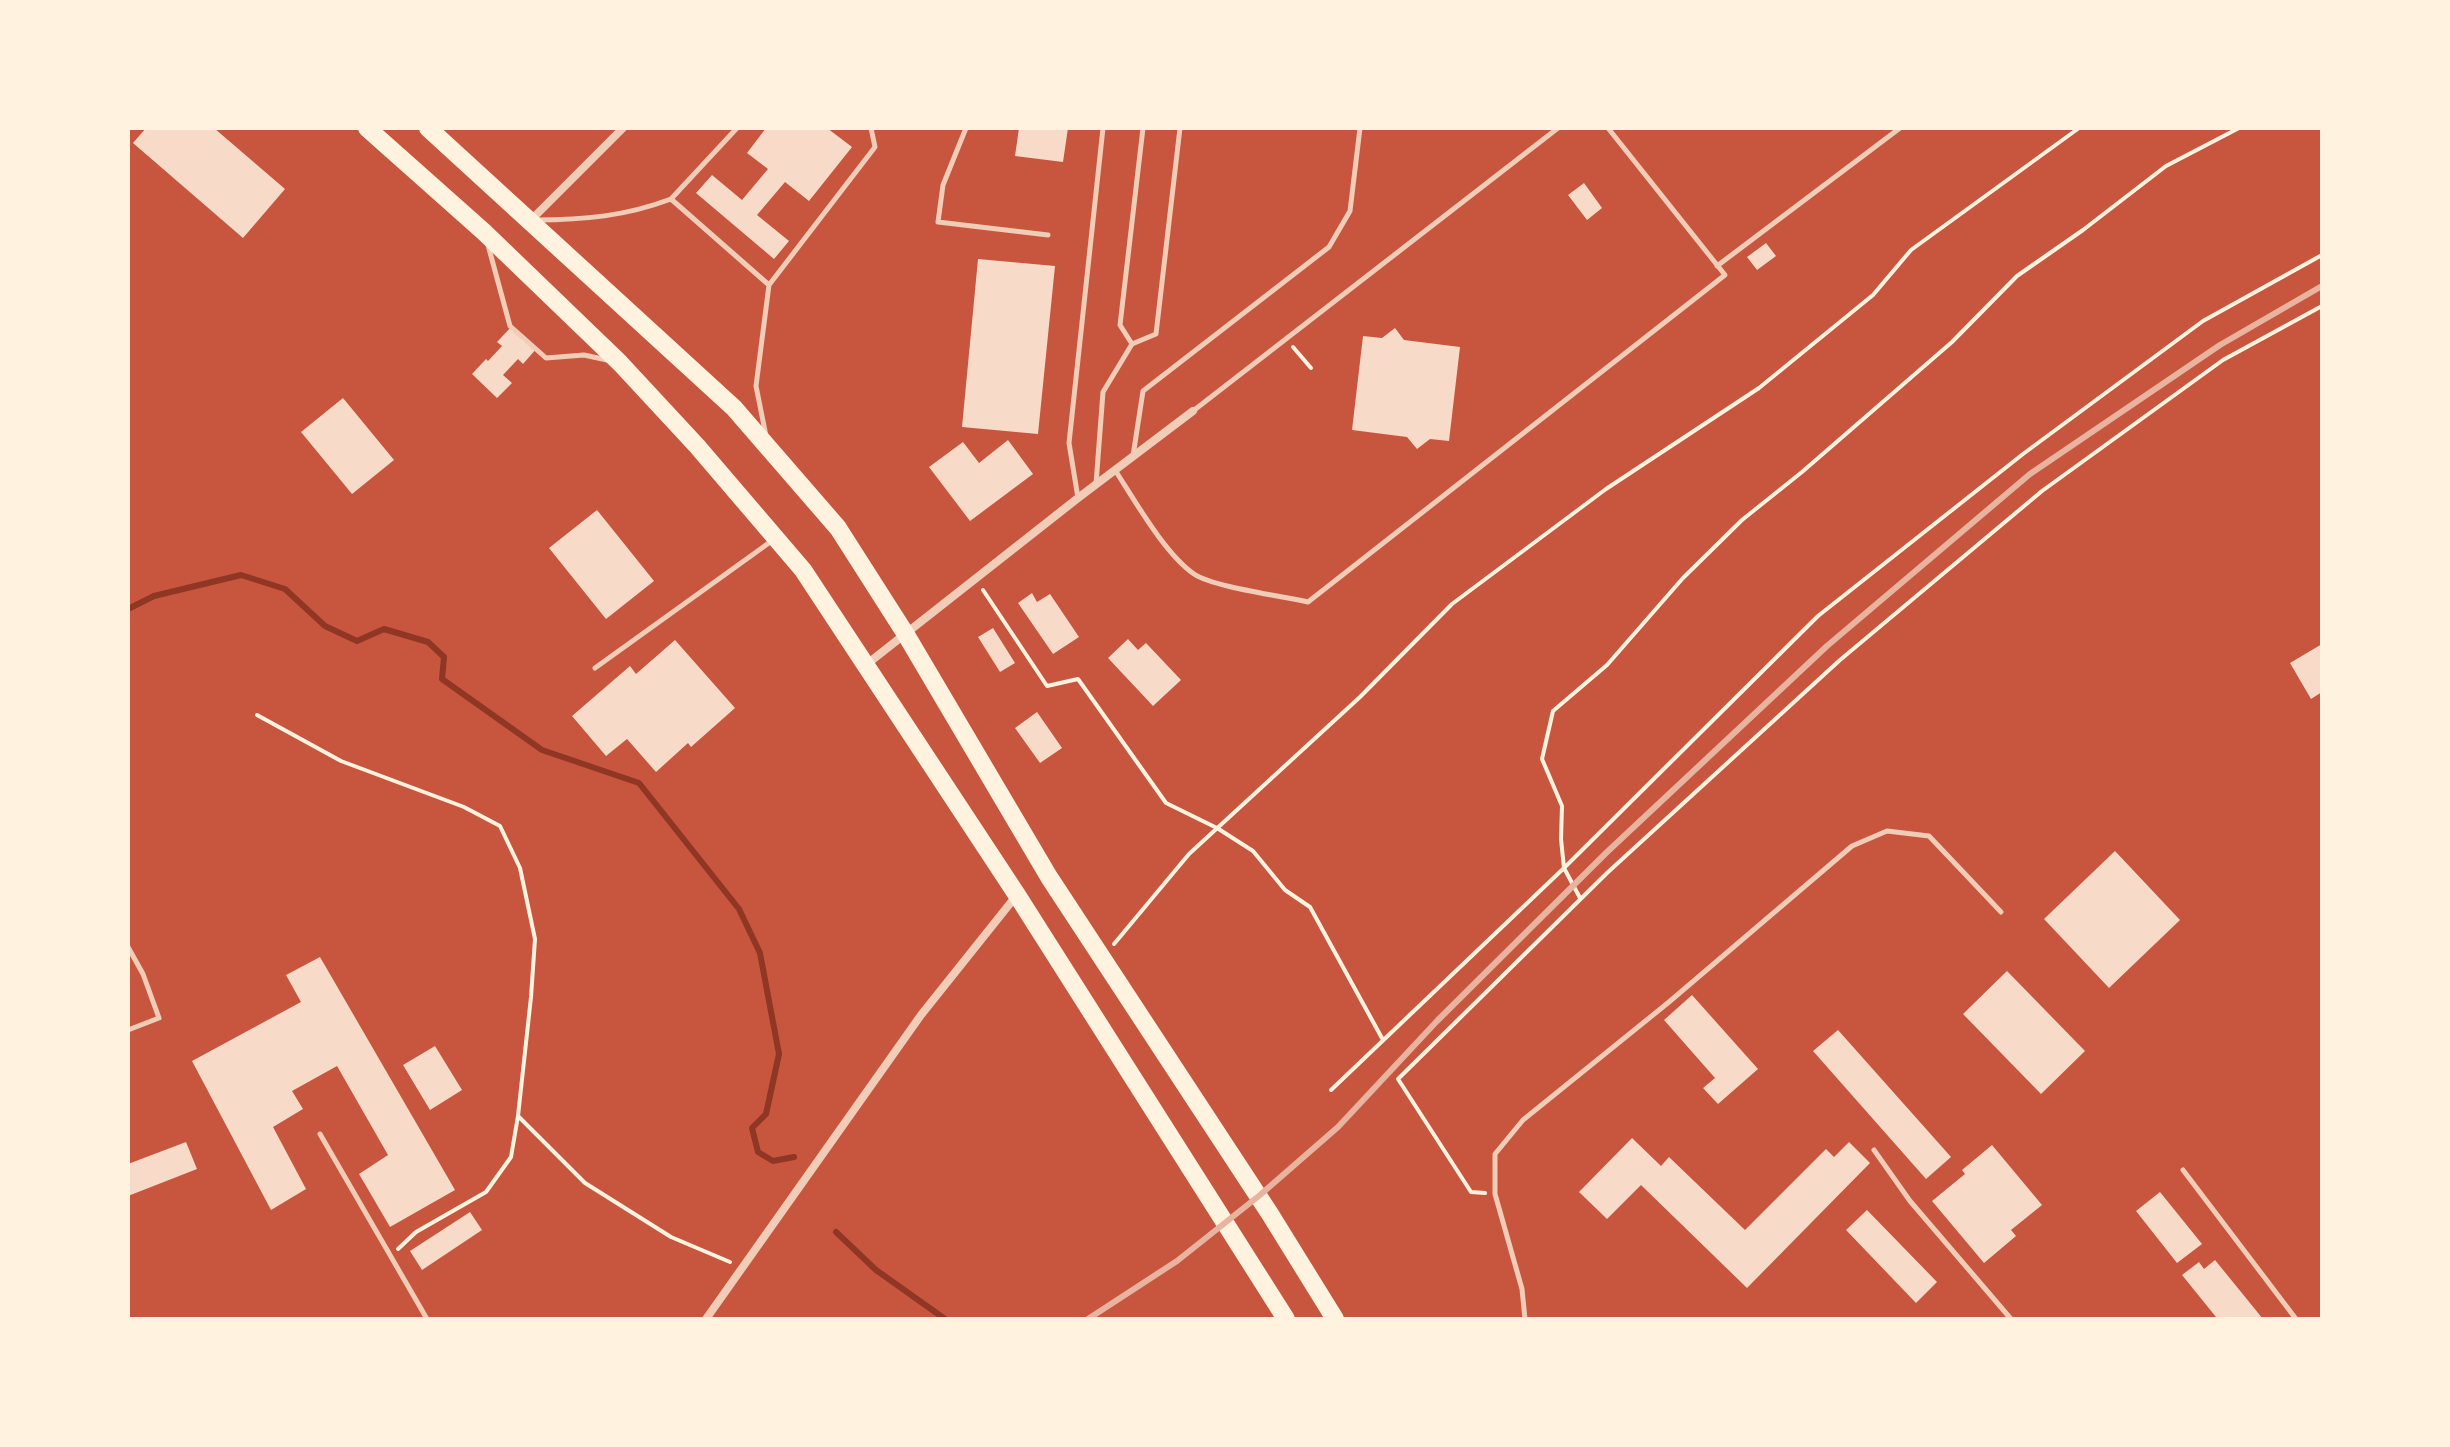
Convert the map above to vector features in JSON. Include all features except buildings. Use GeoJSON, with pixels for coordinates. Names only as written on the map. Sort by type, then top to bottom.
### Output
{"type":"FeatureCollection","features":[{"type":"Feature","properties":{"kind":"highway"},"geometry":{"type":"LineString","coordinates":[[367,128],[484,232],[620,363],[697,446],[803,570],[1017,895],[1286,1319]]}},
{"type":"Feature","properties":{"kind":"highway"},"geometry":{"type":"LineString","coordinates":[[428,128],[734,408],[838,528],[905,633],[1049,877],[1270,1214],[1335,1319]]}},
{"type":"Feature","properties":{"kind":"street"},"geometry":{"type":"LineString","coordinates":[[531,220],[623,128]]}},
{"type":"Feature","properties":{"kind":"street"},"geometry":{"type":"LineString","coordinates":[[866,665],[1193,411]]}},
{"type":"Feature","properties":{"kind":"street"},"geometry":{"type":"LineString","coordinates":[[706,1319],[921,1015],[1017,895]]}},
{"type":"Feature","properties":{"kind":"lane"},"geometry":{"type":"LineString","coordinates":[[531,220],[572,220],[638,211],[671,199],[737,128]]}},
{"type":"Feature","properties":{"kind":"lane"},"geometry":{"type":"LineString","coordinates":[[769,449],[756,386],[769,285],[875,147],[871,128]]}},
{"type":"Feature","properties":{"kind":"lane"},"geometry":{"type":"LineString","coordinates":[[966,128],[943,185],[938,222],[1048,235]]}},
{"type":"Feature","properties":{"kind":"lane"},"geometry":{"type":"LineString","coordinates":[[1078,498],[1069,443],[1103,128]]}},
{"type":"Feature","properties":{"kind":"lane"},"geometry":{"type":"LineString","coordinates":[[1132,344],[1120,325],[1143,128]]}},
{"type":"Feature","properties":{"kind":"lane"},"geometry":{"type":"LineString","coordinates":[[1096,485],[1103,392],[1132,344],[1156,334],[1180,128]]}},
{"type":"Feature","properties":{"kind":"lane"},"geometry":{"type":"LineString","coordinates":[[1133,457],[1143,391],[1329,247],[1350,211],[1360,128]]}},
{"type":"Feature","properties":{"kind":"lane"},"geometry":{"type":"LineString","coordinates":[[1193,411],[1558,128]]}},
{"type":"Feature","properties":{"kind":"lane"},"geometry":{"type":"LineString","coordinates":[[1115,470],[1176,559],[1196,576],[1308,602],[1725,275],[1608,128]]}},
{"type":"Feature","properties":{"kind":"lane"},"geometry":{"type":"LineString","coordinates":[[1717,266],[1900,128]]}},
{"type":"Feature","properties":{"kind":"lane"},"geometry":{"type":"LineString","coordinates":[[671,199],[769,285]]}},
{"type":"Feature","properties":{"kind":"lane"},"geometry":{"type":"LineString","coordinates":[[484,232],[510,326],[546,358],[584,355],[620,363]]}},
{"type":"Feature","properties":{"kind":"lane"},"geometry":{"type":"LineString","coordinates":[[595,668],[776,538]]}},
{"type":"Feature","properties":{"kind":"lane"},"geometry":{"type":"LineString","coordinates":[[1525,1319],[1522,1289],[1495,1194],[1495,1154],[1523,1120],[1669,1002],[1852,846],[1887,831],[1929,836],[2001,912]]}},
{"type":"Feature","properties":{"kind":"lane"},"geometry":{"type":"LineString","coordinates":[[128,947],[143,974],[159,1018],[128,1030]]}},
{"type":"Feature","properties":{"kind":"lane"},"geometry":{"type":"LineString","coordinates":[[320,1134],[427,1319]]}},
{"type":"Feature","properties":{"kind":"lane"},"geometry":{"type":"LineString","coordinates":[[1874,1150],[1910,1201],[2011,1319]]}},
{"type":"Feature","properties":{"kind":"lane"},"geometry":{"type":"LineString","coordinates":[[2183,1170],[2296,1319]]}},
{"type":"Feature","properties":{"kind":"path"},"geometry":{"type":"LineString","coordinates":[[1102,960],[1189,854],[1360,697],[1452,604],[1606,489],[1759,388],[1873,295],[1911,250],[2079,128]]}},
{"type":"Feature","properties":{"kind":"path"},"geometry":{"type":"LineString","coordinates":[[1581,899],[1564,868],[1562,806],[1542,759],[1553,711],[1607,665],[1683,578],[1742,520],[1952,342],[2017,276],[2166,166],[2239,128]]}},
{"type":"Feature","properties":{"kind":"path"},"geometry":{"type":"LineString","coordinates":[[1331,1090],[1564,868],[1818,616],[2023,454],[2203,321],[2322,255]]}},
{"type":"Feature","properties":{"kind":"path"},"geometry":{"type":"LineString","coordinates":[[1495,1194],[1471,1192],[1398,1079],[1581,899],[1840,660],[2042,491],[2223,360],[2322,306]]}},
{"type":"Feature","properties":{"kind":"path"},"geometry":{"type":"LineString","coordinates":[[976,578],[1047,686],[1078,679],[1166,803],[1217,828],[1253,851],[1285,890],[1310,907],[1383,1040]]}},
{"type":"Feature","properties":{"kind":"path"},"geometry":{"type":"LineString","coordinates":[[257,715],[341,761],[464,807],[500,826],[520,868],[535,939],[518,1116],[511,1157],[486,1192],[416,1232],[391,1256]]}},
{"type":"Feature","properties":{"kind":"path"},"geometry":{"type":"LineString","coordinates":[[518,1116],[585,1183],[671,1237],[743,1268]]}},
{"type":"Feature","properties":{"kind":"waterway"},"geometry":{"type":"LineString","coordinates":[[128,609],[154,596],[241,575],[285,589],[325,626],[357,641],[384,629],[428,642],[444,657],[442,679],[542,750],[639,783],[739,909],[760,953],[779,1054],[766,1114],[752,1128],[758,1152],[773,1161],[794,1157]]}},
{"type":"Feature","properties":{"kind":"waterway"},"geometry":{"type":"LineString","coordinates":[[836,1232],[876,1270],[945,1319]]}},
{"type":"Feature","properties":{"kind":"railway"},"geometry":{"type":"LineString","coordinates":[[1088,1319],[1177,1261],[1338,1127],[1437,1021],[1606,853],[1827,646],[2030,474],[2220,345],[2322,286]]}}]}
